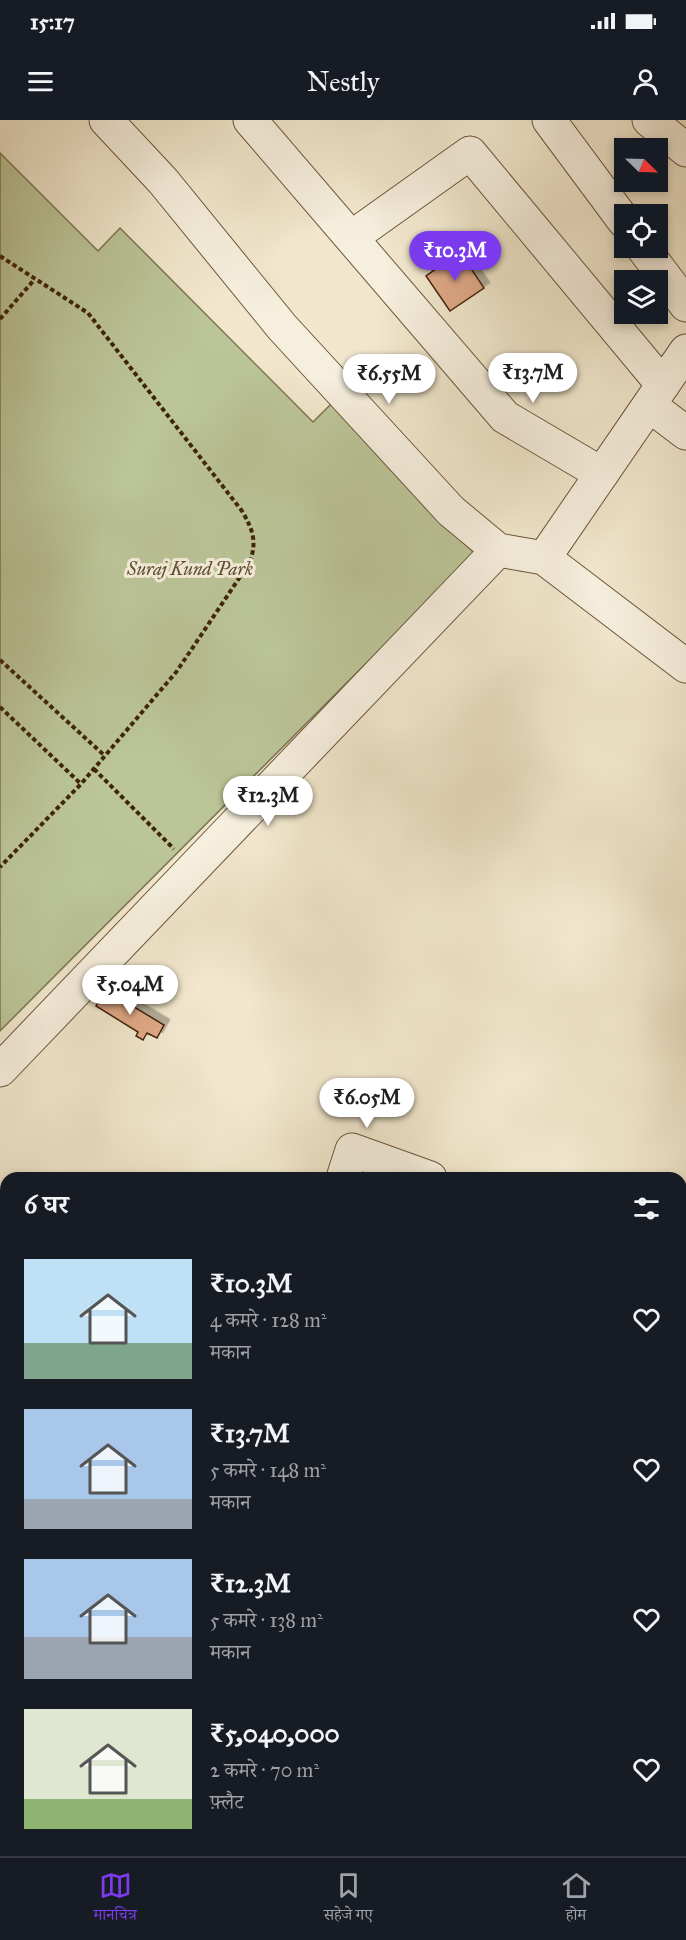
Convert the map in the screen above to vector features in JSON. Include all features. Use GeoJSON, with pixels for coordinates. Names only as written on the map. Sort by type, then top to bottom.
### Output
{"type":"FeatureCollection","features":[{"type":"Feature","properties":{"kind":"street"},"geometry":{"type":"LineString","coordinates":[[106,120],[163,181],[282,327],[451,511],[498,550],[544,558],[686,666]]}},
{"type":"Feature","properties":{"kind":"street"},"geometry":{"type":"LineString","coordinates":[[250,120],[505,417],[602,474]]}},
{"type":"Feature","properties":{"kind":"street"},"geometry":{"type":"LineString","coordinates":[[549,120],[614,208]]}},
{"type":"Feature","properties":{"kind":"street"},"geometry":{"type":"LineString","coordinates":[[649,120],[686,150]]}},
{"type":"Feature","properties":{"kind":"street"},"geometry":{"type":"LineString","coordinates":[[352,237],[470,153],[686,433]]}},
{"type":"Feature","properties":{"kind":"street"},"geometry":{"type":"LineString","coordinates":[[651,258],[686,305]]}},
{"type":"Feature","properties":{"kind":"street"},"geometry":{"type":"LineString","coordinates":[[544,558],[686,351]]}},
{"type":"Feature","properties":{"kind":"street"},"geometry":{"type":"LineString","coordinates":[[0,1070],[498,550]]}},
{"type":"Feature","properties":{"kind":"street"},"geometry":{"type":"LineString","coordinates":[[345,1172],[352,1150],[413,1172]]}},
{"type":"Feature","properties":{"kind":"path"},"geometry":{"type":"LineString","coordinates":[[0,256],[88,313],[242,511],[255,536],[255,546],[250,562],[177,671],[81,784],[0,867]]}},
{"type":"Feature","properties":{"kind":"path"},"geometry":{"type":"LineString","coordinates":[[0,319],[34,280]]}},
{"type":"Feature","properties":{"kind":"path"},"geometry":{"type":"LineString","coordinates":[[0,660],[105,756]]}},
{"type":"Feature","properties":{"kind":"path"},"geometry":{"type":"LineString","coordinates":[[0,707],[81,784]]}},
{"type":"Feature","properties":{"kind":"path"},"geometry":{"type":"LineString","coordinates":[[94,769],[176,852]]}},
{"type":"Feature","properties":{"kind":"green space","name":"Suraj Kund Park"},"geometry":{"type":"Polygon","coordinates":[[[0,153],[98,251],[120,228],[313,422],[331,404],[475,554],[0,1031],[0,153]]]}},
{"type":"Feature","properties":{"kind":"building"},"geometry":{"type":"Polygon","coordinates":[[[460,252],[484,288],[450,311],[426,276],[460,252]]]}},
{"type":"Feature","properties":{"kind":"building"},"geometry":{"type":"Polygon","coordinates":[[[106,990],[164,1025],[157,1038],[147,1033],[143,1040],[136,1036],[138,1032],[96,1006],[106,990]]]}}]}
